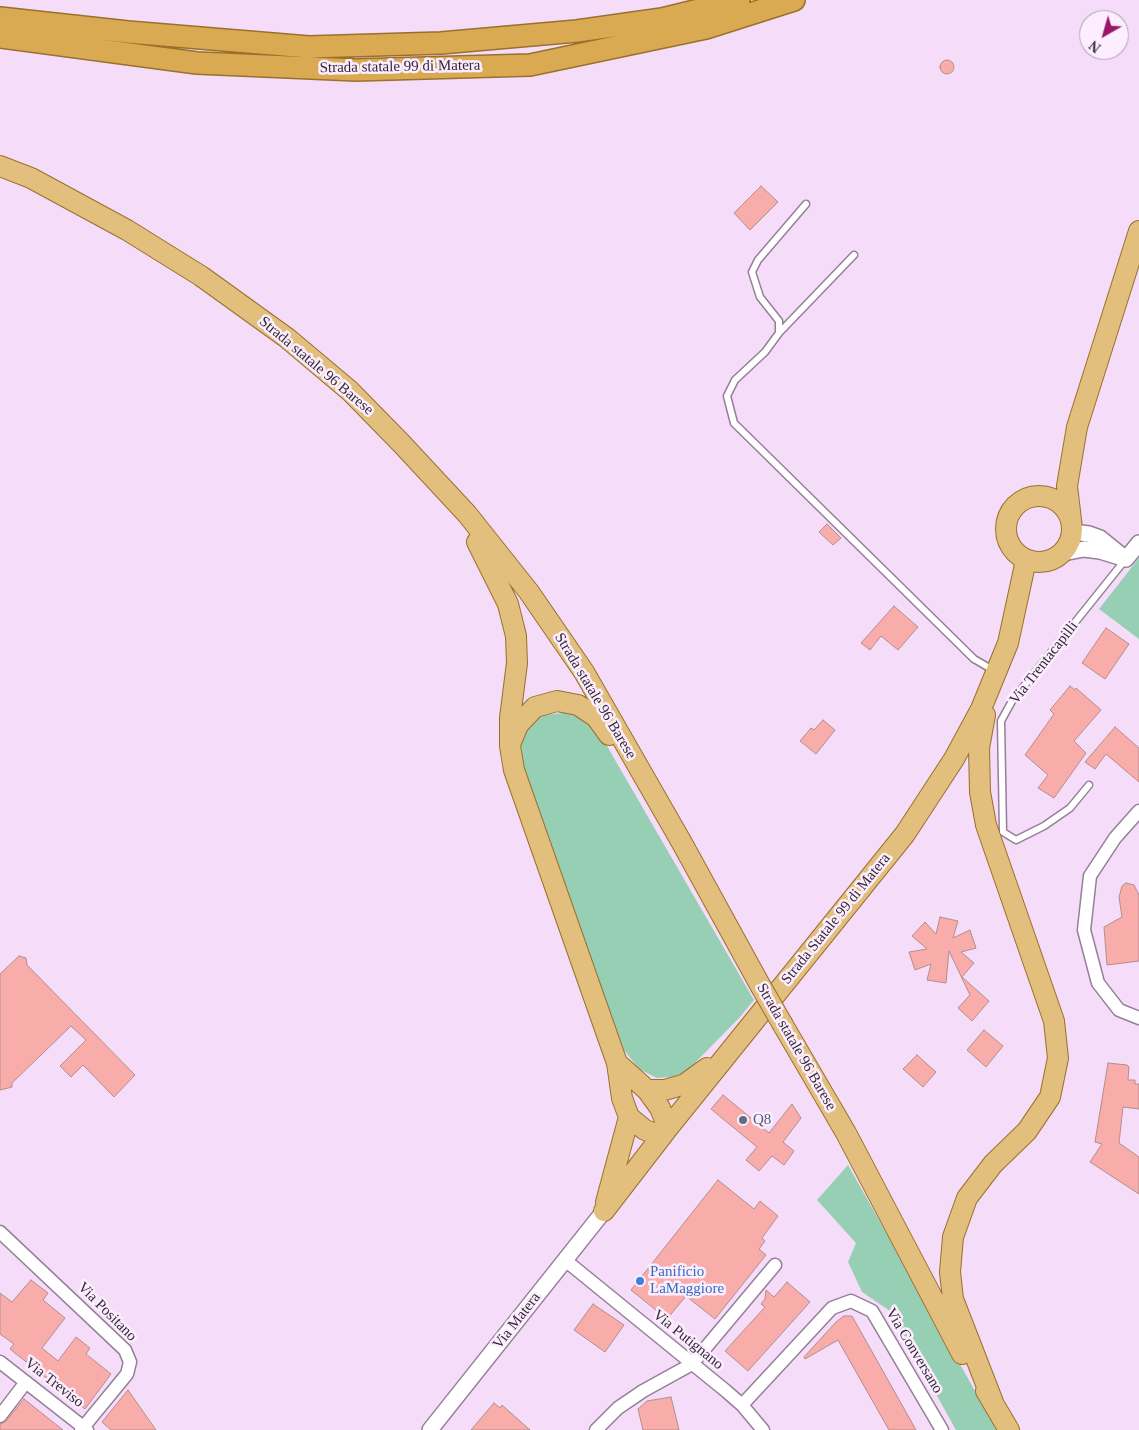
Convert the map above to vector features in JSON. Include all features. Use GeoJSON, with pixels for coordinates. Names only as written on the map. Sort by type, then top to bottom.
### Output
{"type":"FeatureCollection","features":[{"type":"Feature","properties":{"kind":"highway","name":"Strada statale 99 di Matera"},"geometry":{"type":"LineString","coordinates":[[0,18],[128,32],[309,47],[441,44],[578,31],[662,18],[739,0]]}},
{"type":"Feature","properties":{"kind":"highway","name":"Strada statale 99 di Matera"},"geometry":{"type":"LineString","coordinates":[[0,37],[197,63],[356,70],[530,65],[706,28],[794,0]]}},
{"type":"Feature","properties":{"kind":"main road","name":"Strada statale 96 Barese"},"geometry":{"type":"LineString","coordinates":[[0,166],[31,178],[127,230],[201,276],[287,338],[350,391],[402,443],[467,514],[529,592],[584,672],[682,843],[782,1024],[846,1133],[955,1343],[993,1402]]}},
{"type":"Feature","properties":{"kind":"main road"},"geometry":{"type":"LineString","coordinates":[[1045,496],[1077,427],[1139,231]]}},
{"type":"Feature","properties":{"kind":"main road"},"geometry":{"type":"LineString","coordinates":[[1072,526],[1061,504],[1045,496],[1023,500],[1015,506],[1007,520],[1006,536],[1010,546],[1017,555],[1045,558],[1068,547],[1072,526],[1067,486],[1077,427]]}},
{"type":"Feature","properties":{"kind":"main road"},"geometry":{"type":"LineString","coordinates":[[402,443],[481,547],[508,604],[516,636],[517,663],[510,718],[510,746],[514,770],[617,1064],[622,1098],[629,1117],[645,1130],[665,1132],[660,1108],[647,1090],[617,1064]]}},
{"type":"Feature","properties":{"kind":"main road","name":"Strada Statale 99 di Matera"},"geometry":{"type":"LineString","coordinates":[[604,1211],[665,1132],[905,834],[954,758],[988,692],[1013,628],[1045,558]]}},
{"type":"Feature","properties":{"kind":"main road"},"geometry":{"type":"LineString","coordinates":[[988,692],[979,748],[980,792],[986,825],[1054,1021],[1058,1058],[1050,1097],[1027,1131],[993,1164],[967,1198],[953,1237],[950,1272],[953,1299],[993,1402],[1009,1430]]}},
{"type":"Feature","properties":{"kind":"main road"},"geometry":{"type":"LineString","coordinates":[[510,746],[518,725],[535,707],[557,701],[578,705],[596,717],[682,843]]}},
{"type":"Feature","properties":{"kind":"main road"},"geometry":{"type":"LineString","coordinates":[[647,1090],[665,1090],[685,1084],[729,1052]]}},
{"type":"Feature","properties":{"kind":"main road"},"geometry":{"type":"LineString","coordinates":[[604,1211],[629,1117]]}},
{"type":"Feature","properties":{"kind":"street"},"geometry":{"type":"LineString","coordinates":[[1072,526],[1100,538],[1126,559]]}},
{"type":"Feature","properties":{"kind":"street","name":"Via Trentacapilli"},"geometry":{"type":"LineString","coordinates":[[1126,559],[1139,542]]}},
{"type":"Feature","properties":{"kind":"street"},"geometry":{"type":"LineString","coordinates":[[1045,558],[1092,550],[1126,559]]}},
{"type":"Feature","properties":{"kind":"street"},"geometry":{"type":"LineString","coordinates":[[1139,810],[1115,838],[1090,876],[1084,930],[1098,983],[1119,1010],[1139,1018]]}},
{"type":"Feature","properties":{"kind":"street","name":"Via Matera"},"geometry":{"type":"LineString","coordinates":[[430,1430],[604,1211]]}},
{"type":"Feature","properties":{"kind":"street","name":"Via Positano"},"geometry":{"type":"LineString","coordinates":[[0,1232],[125,1350],[130,1362],[127,1374],[84,1429]]}},
{"type":"Feature","properties":{"kind":"street","name":"Via Putignano"},"geometry":{"type":"LineString","coordinates":[[565,1260],[742,1405],[763,1430]]}},
{"type":"Feature","properties":{"kind":"street"},"geometry":{"type":"LineString","coordinates":[[596,1430],[618,1408],[643,1391],[692,1364],[775,1266]]}},
{"type":"Feature","properties":{"kind":"street","name":"Via Conversano"},"geometry":{"type":"LineString","coordinates":[[742,1405],[832,1308],[852,1301],[872,1311],[942,1430]]}},
{"type":"Feature","properties":{"kind":"street","name":"Via Treviso"},"geometry":{"type":"LineString","coordinates":[[0,1362],[84,1429]]}},
{"type":"Feature","properties":{"kind":"street"},"geometry":{"type":"LineString","coordinates":[[0,1416],[26,1382]]}},
{"type":"Feature","properties":{"kind":"lane"},"geometry":{"type":"LineString","coordinates":[[779,333],[779,321],[760,297],[752,272],[758,260],[806,204]]}},
{"type":"Feature","properties":{"kind":"lane"},"geometry":{"type":"LineString","coordinates":[[854,255],[779,333],[765,352],[735,380],[727,396],[734,423],[974,659],[997,672]]}},
{"type":"Feature","properties":{"kind":"lane","name":"Via Trentacapilli"},"geometry":{"type":"LineString","coordinates":[[1089,785],[1070,808],[1044,826],[1016,840],[1003,832],[1001,721],[1012,701],[1126,559]]}},
{"type":"Feature","properties":{"kind":"green space"},"geometry":{"type":"Polygon","coordinates":[[[1139,558],[1139,639],[1099,609],[1139,558]]]}},
{"type":"Feature","properties":{"kind":"green space"},"geometry":{"type":"Polygon","coordinates":[[[575,712],[596,727],[754,1000],[686,1072],[671,1077],[657,1078],[639,1069],[624,1050],[517,758],[518,739],[542,715],[575,712]]]}},
{"type":"Feature","properties":{"kind":"green space"},"geometry":{"type":"Polygon","coordinates":[[[848,1165],[997,1430],[956,1430],[890,1311],[862,1292],[848,1262],[856,1243],[817,1200],[848,1165]]]}},
{"type":"Feature","properties":{"kind":"building"},"geometry":{"type":"Polygon","coordinates":[[[944,60],[950,60],[954,67],[950,74],[944,74],[940,70],[940,64],[944,60]]]}},
{"type":"Feature","properties":{"kind":"building"},"geometry":{"type":"Polygon","coordinates":[[[761,186],[778,202],[750,230],[734,213],[761,186]]]}},
{"type":"Feature","properties":{"kind":"building"},"geometry":{"type":"Polygon","coordinates":[[[827,524],[841,538],[833,545],[819,532],[827,524]]]}},
{"type":"Feature","properties":{"kind":"building"},"geometry":{"type":"Polygon","coordinates":[[[894,606],[918,627],[898,650],[881,636],[870,650],[861,643],[894,606]]]}},
{"type":"Feature","properties":{"kind":"building"},"geometry":{"type":"Polygon","coordinates":[[[1106,628],[1129,644],[1105,679],[1082,663],[1106,628]]]}},
{"type":"Feature","properties":{"kind":"building"},"geometry":{"type":"Polygon","coordinates":[[[1070,686],[1075,690],[1076,688],[1101,710],[1074,741],[1086,753],[1054,798],[1038,788],[1048,775],[1025,755],[1054,714],[1050,710],[1070,686]]]}},
{"type":"Feature","properties":{"kind":"building"},"geometry":{"type":"Polygon","coordinates":[[[823,720],[835,730],[816,754],[800,741],[811,728],[814,730],[823,720]]]}},
{"type":"Feature","properties":{"kind":"building"},"geometry":{"type":"Polygon","coordinates":[[[1115,727],[1139,748],[1139,782],[1106,754],[1095,769],[1085,762],[1115,727]]]}},
{"type":"Feature","properties":{"kind":"building"},"geometry":{"type":"Polygon","coordinates":[[[1126,883],[1134,885],[1139,895],[1139,961],[1107,965],[1104,927],[1122,917],[1119,897],[1122,886],[1126,883]]]}},
{"type":"Feature","properties":{"kind":"building"},"geometry":{"type":"Polygon","coordinates":[[[940,917],[958,921],[953,938],[970,930],[976,948],[961,952],[974,963],[962,977],[989,1001],[972,1021],[958,1008],[970,995],[949,951],[946,983],[927,980],[931,964],[915,970],[909,952],[927,949],[912,936],[925,922],[936,934],[940,917]]]}},
{"type":"Feature","properties":{"kind":"building"},"geometry":{"type":"Polygon","coordinates":[[[19,956],[26,958],[27,965],[135,1075],[114,1097],[83,1065],[71,1077],[60,1066],[86,1040],[71,1026],[12,1083],[12,1087],[0,1090],[0,974],[19,956]]]}},
{"type":"Feature","properties":{"kind":"building"},"geometry":{"type":"Polygon","coordinates":[[[984,1030],[1003,1046],[986,1067],[967,1050],[984,1030]]]}},
{"type":"Feature","properties":{"kind":"building"},"geometry":{"type":"Polygon","coordinates":[[[917,1055],[936,1072],[923,1087],[903,1069],[917,1055]]]}},
{"type":"Feature","properties":{"kind":"building"},"geometry":{"type":"Polygon","coordinates":[[[1108,1063],[1127,1065],[1129,1067],[1128,1080],[1135,1080],[1135,1084],[1139,1084],[1139,1109],[1123,1107],[1119,1143],[1139,1157],[1139,1194],[1090,1162],[1102,1144],[1095,1142],[1108,1063]]]}},
{"type":"Feature","properties":{"kind":"building"},"geometry":{"type":"Polygon","coordinates":[[[723,1095],[769,1133],[792,1104],[801,1118],[783,1142],[794,1151],[784,1165],[772,1156],[759,1171],[746,1160],[757,1147],[711,1109],[723,1095]]]}},
{"type":"Feature","properties":{"kind":"building"},"geometry":{"type":"Polygon","coordinates":[[[718,1180],[754,1209],[760,1201],[778,1216],[762,1238],[765,1241],[759,1249],[766,1255],[715,1319],[686,1296],[667,1319],[631,1290],[718,1180]]]}},
{"type":"Feature","properties":{"kind":"building"},"geometry":{"type":"Polygon","coordinates":[[[31,1280],[48,1293],[43,1300],[65,1318],[42,1348],[58,1361],[76,1337],[90,1348],[86,1354],[111,1374],[85,1409],[10,1349],[14,1344],[0,1334],[0,1293],[12,1302],[31,1280]]]}},
{"type":"Feature","properties":{"kind":"building"},"geometry":{"type":"Polygon","coordinates":[[[787,1282],[810,1302],[748,1371],[725,1351],[765,1307],[761,1304],[765,1299],[766,1290],[774,1297],[787,1282]]]}},
{"type":"Feature","properties":{"kind":"building"},"geometry":{"type":"Polygon","coordinates":[[[593,1304],[624,1325],[605,1352],[574,1330],[593,1304]]]}},
{"type":"Feature","properties":{"kind":"building"},"geometry":{"type":"Polygon","coordinates":[[[844,1316],[852,1316],[916,1430],[889,1430],[838,1340],[805,1359],[804,1357],[836,1322],[844,1316]]]}},
{"type":"Feature","properties":{"kind":"building"},"geometry":{"type":"Polygon","coordinates":[[[128,1390],[156,1430],[111,1430],[102,1422],[128,1390]]]}},
{"type":"Feature","properties":{"kind":"building"},"geometry":{"type":"Polygon","coordinates":[[[671,1397],[679,1430],[643,1430],[638,1409],[647,1401],[671,1397]]]}},
{"type":"Feature","properties":{"kind":"building"},"geometry":{"type":"Polygon","coordinates":[[[24,1399],[63,1430],[0,1430],[0,1424],[6,1421],[24,1399]]]}},
{"type":"Feature","properties":{"kind":"building"},"geometry":{"type":"Polygon","coordinates":[[[494,1403],[500,1408],[502,1405],[530,1430],[471,1430],[494,1403]]]}},
{"type":"Feature","properties":{"kind":"place","name":"Q8"},"geometry":{"type":"Point","coordinates":[743,1120]}},
{"type":"Feature","properties":{"kind":"place","name":"Panificio LaMaggiore"},"geometry":{"type":"Point","coordinates":[640,1281]}}]}
